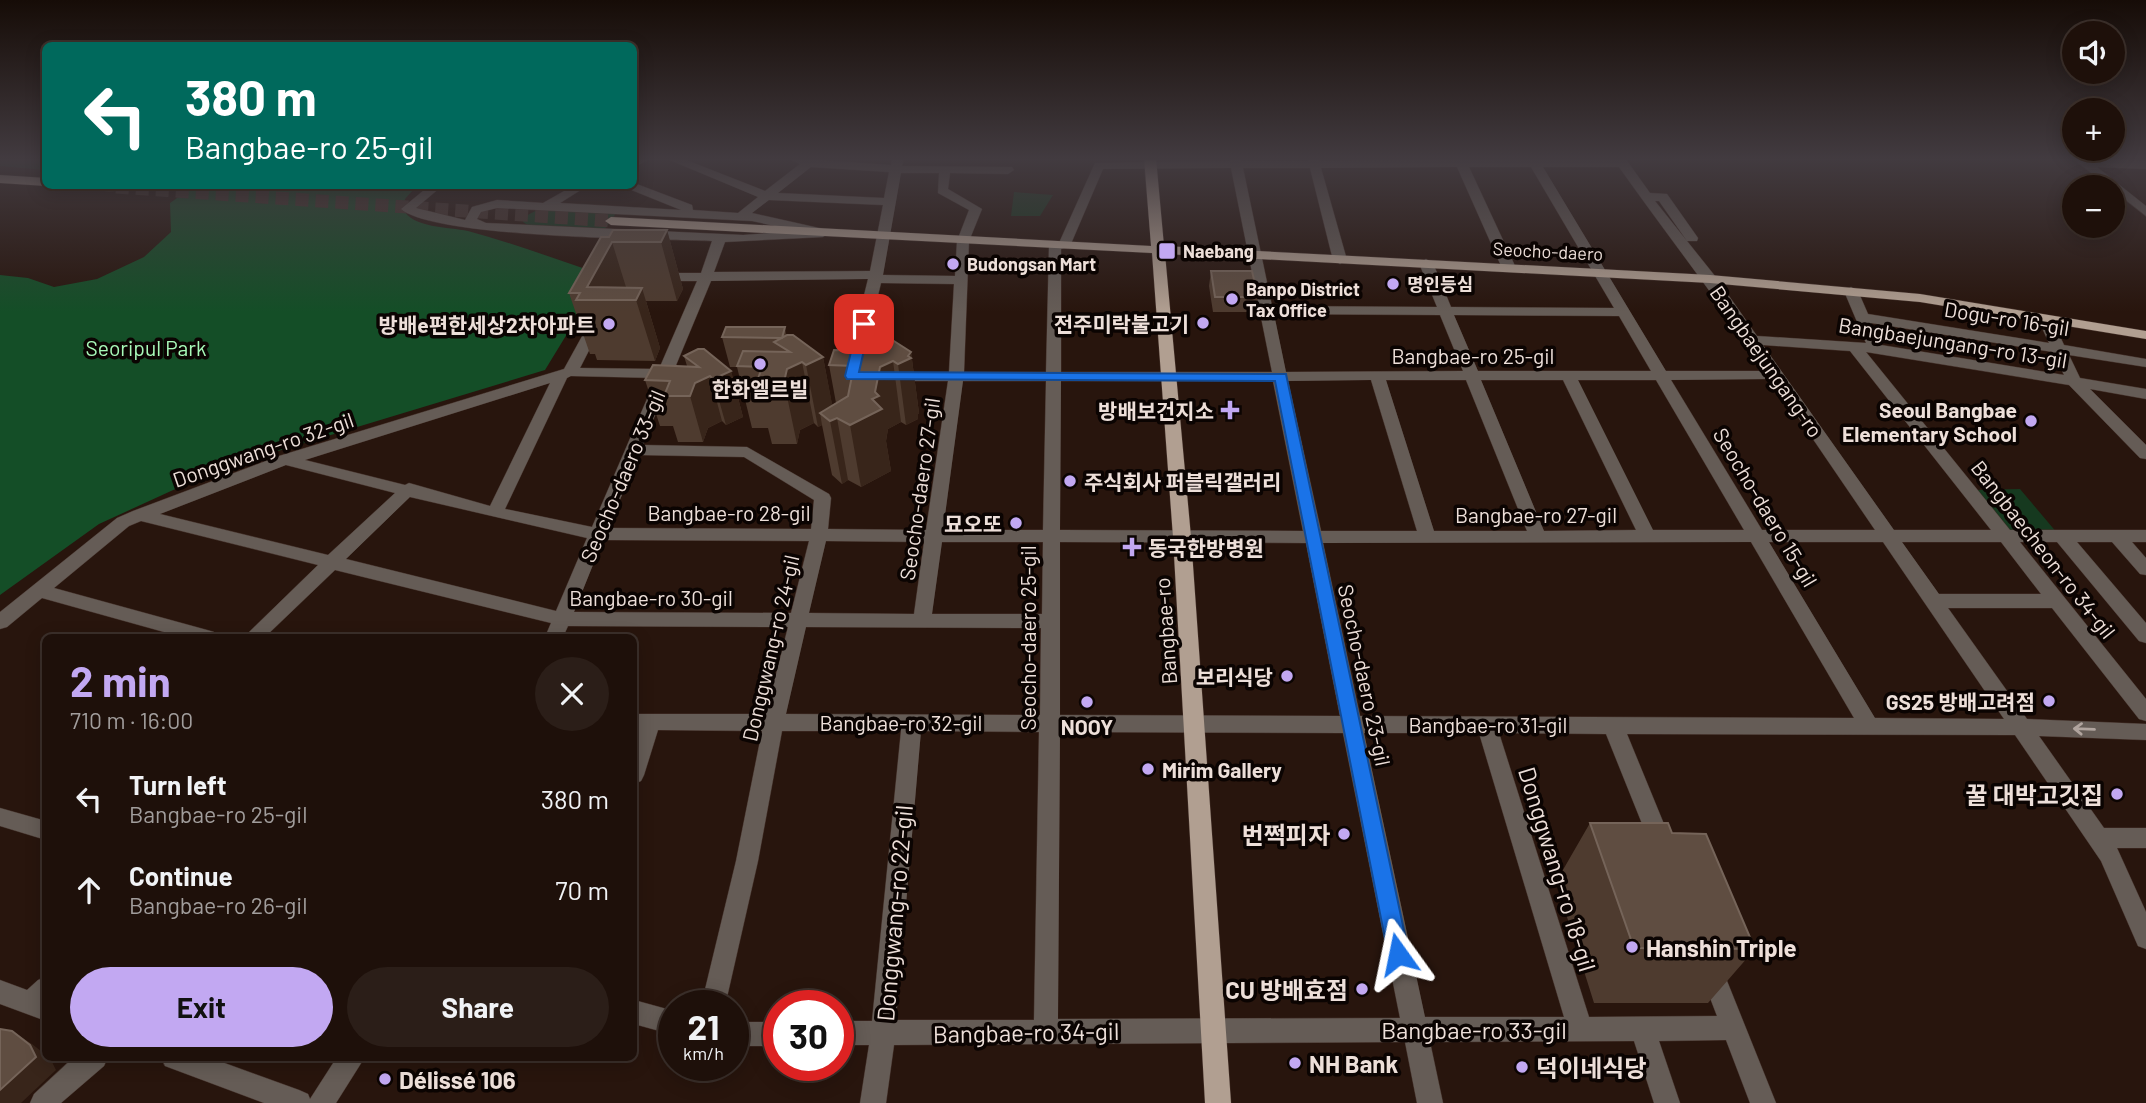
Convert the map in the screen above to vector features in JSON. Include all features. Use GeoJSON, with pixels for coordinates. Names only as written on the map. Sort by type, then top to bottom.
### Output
{"type":"FeatureCollection","features":[{"type":"Feature","properties":{"kind":"main road","name":"Bangbae-ro"},"geometry":{"type":"LineString","coordinates":[[1154,209],[1182,537],[1218,1103]]}},
{"type":"Feature","properties":{"kind":"main road","name":"Seocho-daero"},"geometry":{"type":"LineString","coordinates":[[611,221],[1710,279],[1851,290],[1933,300],[2146,335]]}},
{"type":"Feature","properties":{"kind":"street"},"geometry":{"type":"LineString","coordinates":[[408,209],[478,226]]}},
{"type":"Feature","properties":{"kind":"street","name":"Seocho-daero"},"geometry":{"type":"LineString","coordinates":[[477,209],[469,218],[472,224],[478,226],[743,239],[823,233]]}},
{"type":"Feature","properties":{"kind":"street","name":"Seocho-daero"},"geometry":{"type":"LineString","coordinates":[[527,209],[518,216],[516,223],[531,229]]}},
{"type":"Feature","properties":{"kind":"street","name":"Seocho-daero"},"geometry":{"type":"LineString","coordinates":[[634,209],[741,216],[823,233]]}},
{"type":"Feature","properties":{"kind":"street"},"geometry":{"type":"LineString","coordinates":[[692,209],[701,213]]}},
{"type":"Feature","properties":{"kind":"street"},"geometry":{"type":"LineString","coordinates":[[741,216],[749,209]]}},
{"type":"Feature","properties":{"kind":"street"},"geometry":{"type":"LineString","coordinates":[[875,277],[888,209]]}},
{"type":"Feature","properties":{"kind":"street","name":"Seocho-daero 27-gil"},"geometry":{"type":"LineString","coordinates":[[922,620],[956,377],[963,241],[976,209]]}},
{"type":"Feature","properties":{"kind":"street"},"geometry":{"type":"LineString","coordinates":[[1060,246],[1077,209]]}},
{"type":"Feature","properties":{"kind":"street","name":"Seocho-daero 23-gil"},"geometry":{"type":"LineString","coordinates":[[1245,209],[1430,1103]]}},
{"type":"Feature","properties":{"kind":"street"},"geometry":{"type":"LineString","coordinates":[[1327,209],[1340,260]]}},
{"type":"Feature","properties":{"kind":"street"},"geometry":{"type":"LineString","coordinates":[[1482,209],[1509,268]]}},
{"type":"Feature","properties":{"kind":"street","name":"Seocho-daero 15-gil"},"geometry":{"type":"LineString","coordinates":[[1563,209],[1869,726]]}},
{"type":"Feature","properties":{"kind":"street","name":"Bangbaejungang-ro"},"geometry":{"type":"LineString","coordinates":[[1656,209],[1710,279],[2110,855],[2146,938]]}},
{"type":"Feature","properties":{"kind":"street"},"geometry":{"type":"LineString","coordinates":[[1672,209],[1703,252]]}},
{"type":"Feature","properties":{"kind":"street","name":"Seocho-daero 33-gil"},"geometry":{"type":"LineString","coordinates":[[555,634],[720,238]]}},
{"type":"Feature","properties":{"kind":"street","name":"Seocho-daero 25-gil"},"geometry":{"type":"LineString","coordinates":[[1046,1031],[1052,376],[1060,246]]}},
{"type":"Feature","properties":{"kind":"street"},"geometry":{"type":"LineString","coordinates":[[1426,263],[1538,537]]}},
{"type":"Feature","properties":{"kind":"street"},"geometry":{"type":"LineString","coordinates":[[644,277],[875,277],[962,280]]}},
{"type":"Feature","properties":{"kind":"street","name":"Bangbae-ro 25-gil"},"geometry":{"type":"LineString","coordinates":[[875,277],[858,376],[1777,375]]}},
{"type":"Feature","properties":{"kind":"street"},"geometry":{"type":"LineString","coordinates":[[1851,290],[1875,348]]}},
{"type":"Feature","properties":{"kind":"street"},"geometry":{"type":"LineString","coordinates":[[1267,310],[1623,312]]}},
{"type":"Feature","properties":{"kind":"street"},"geometry":{"type":"LineString","coordinates":[[495,513],[565,374],[601,313]]}},
{"type":"Feature","properties":{"kind":"street","name":"Dogu-ro 16-gil"},"geometry":{"type":"LineString","coordinates":[[1861,317],[2146,363]]}},
{"type":"Feature","properties":{"kind":"street"},"geometry":{"type":"LineString","coordinates":[[2045,319],[2074,382],[2146,454]]}},
{"type":"Feature","properties":{"kind":"street","name":"Bangbaejungang-ro 13-gil"},"geometry":{"type":"LineString","coordinates":[[1752,340],[1875,348],[2146,394]]}},
{"type":"Feature","properties":{"kind":"street","name":"Bangbaecheon-ro 34-gil"},"geometry":{"type":"LineString","coordinates":[[1855,347],[2146,713]]}},
{"type":"Feature","properties":{"kind":"street","name":"Donggwang-ro 32-gil"},"geometry":{"type":"LineString","coordinates":[[0,622],[123,522],[285,460],[565,374],[692,374]]}},
{"type":"Feature","properties":{"kind":"street"},"geometry":{"type":"LineString","coordinates":[[1377,376],[1427,536]]}},
{"type":"Feature","properties":{"kind":"street"},"geometry":{"type":"LineString","coordinates":[[1569,376],[1648,537]]}},
{"type":"Feature","properties":{"kind":"street","name":"Donggwang-ro 24-gil"},"geometry":{"type":"LineString","coordinates":[[633,450],[747,452],[823,498],[819,535],[774,722],[747,861],[717,990]]}},
{"type":"Feature","properties":{"kind":"street","name":"Bangbae-ro 28-gil"},"geometry":{"type":"LineString","coordinates":[[285,460],[409,489],[495,513],[597,534],[1182,537]]}},
{"type":"Feature","properties":{"kind":"street"},"geometry":{"type":"LineString","coordinates":[[256,634],[409,489]]}},
{"type":"Feature","properties":{"kind":"street","name":"Bangbae-ro 30-gil"},"geometry":{"type":"LineString","coordinates":[[139,515],[562,619],[1050,621]]}},
{"type":"Feature","properties":{"kind":"street"},"geometry":{"type":"LineString","coordinates":[[2062,536],[2146,636]]}},
{"type":"Feature","properties":{"kind":"street"},"geometry":{"type":"LineString","coordinates":[[2116,536],[2146,569]]}},
{"type":"Feature","properties":{"kind":"street","name":"Bangbae-ro 27-gil"},"geometry":{"type":"LineString","coordinates":[[1182,537],[2146,536]]}},
{"type":"Feature","properties":{"kind":"street"},"geometry":{"type":"LineString","coordinates":[[38,590],[196,634]]}},
{"type":"Feature","properties":{"kind":"street"},"geometry":{"type":"LineString","coordinates":[[1935,601],[2056,601]]}},
{"type":"Feature","properties":{"kind":"street","name":"Bangbae-ro 32-gil"},"geometry":{"type":"LineString","coordinates":[[637,755],[642,722],[1194,723]]}},
{"type":"Feature","properties":{"kind":"street","name":"Donggwang-ro 22-gil"},"geometry":{"type":"LineString","coordinates":[[873,1103],[883,1033],[912,722]]}},
{"type":"Feature","properties":{"kind":"street","name":"Bangbae-ro 31-gil"},"geometry":{"type":"LineString","coordinates":[[1194,723],[1869,726]]}},
{"type":"Feature","properties":{"kind":"street","name":"Donggwang-ro 18-gil"},"geometry":{"type":"LineString","coordinates":[[1486,724],[1580,1028]]}},
{"type":"Feature","properties":{"kind":"street"},"geometry":{"type":"LineString","coordinates":[[1613,725],[1669,864]]}},
{"type":"Feature","properties":{"kind":"street"},"geometry":{"type":"LineString","coordinates":[[1869,726],[2023,727],[2146,732]]}},
{"type":"Feature","properties":{"kind":"street"},"geometry":{"type":"LineString","coordinates":[[0,817],[42,830]]}},
{"type":"Feature","properties":{"kind":"street"},"geometry":{"type":"LineString","coordinates":[[2098,838],[2146,838]]}},
{"type":"Feature","properties":{"kind":"street"},"geometry":{"type":"LineString","coordinates":[[1703,950],[1763,1103]]}},
{"type":"Feature","properties":{"kind":"street"},"geometry":{"type":"LineString","coordinates":[[0,992],[41,1000]]}},
{"type":"Feature","properties":{"kind":"street"},"geometry":{"type":"LineString","coordinates":[[637,1013],[658,1019]]}},
{"type":"Feature","properties":{"kind":"street"},"geometry":{"type":"LineString","coordinates":[[1642,1028],[1667,1103]]}},
{"type":"Feature","properties":{"kind":"street","name":"Bangbae-ro 33-gil"},"geometry":{"type":"LineString","coordinates":[[1213,1030],[1734,1028]]}},
{"type":"Feature","properties":{"kind":"street","name":"Bangbae-ro 34-gil"},"geometry":{"type":"LineString","coordinates":[[854,1033],[1213,1030]]}},
{"type":"Feature","properties":{"kind":"street"},"geometry":{"type":"LineString","coordinates":[[43,1103],[66,1079],[90,1061]]}},
{"type":"Feature","properties":{"kind":"street"},"geometry":{"type":"LineString","coordinates":[[185,1061],[299,1103]]}},
{"type":"Feature","properties":{"kind":"street"},"geometry":{"type":"LineString","coordinates":[[321,1103],[349,1061]]}},
{"type":"Feature","properties":{"kind":"green space","name":"Seoripul Park"},"geometry":{"type":"Polygon","coordinates":[[[170,209],[403,209],[414,220],[432,226],[468,231],[603,275],[545,370],[219,469],[99,524],[0,595],[0,275],[28,278],[54,287],[97,279],[144,257],[171,232],[170,209]]]}},
{"type":"Feature","properties":{"kind":"green space"},"geometry":{"type":"Polygon","coordinates":[[[1012,209],[1044,209],[1040,216],[1011,216],[1012,209]]]}},
{"type":"Feature","properties":{"kind":"green space"},"geometry":{"type":"Polygon","coordinates":[[[537,210],[617,212],[604,230],[529,226],[523,222],[524,217],[537,210]]]}},
{"type":"Feature","properties":{"kind":"green space"},"geometry":{"type":"Polygon","coordinates":[[[2020,489],[2058,534],[2005,533],[1971,490],[2020,489]]]}},
{"type":"Feature","properties":{"kind":"building"},"geometry":{"type":"Polygon","coordinates":[[[613,230],[667,230],[661,242],[612,242],[587,287],[642,288],[636,300],[576,300],[580,293],[569,293],[601,237],[609,237],[613,230]]]}},
{"type":"Feature","properties":{"kind":"building"},"geometry":{"type":"Polygon","coordinates":[[[1211,271],[1252,271],[1258,297],[1215,297],[1211,271]]]}},
{"type":"Feature","properties":{"kind":"building"},"geometry":{"type":"Polygon","coordinates":[[[726,327],[785,327],[782,338],[722,337],[726,327]]]}},
{"type":"Feature","properties":{"kind":"building"},"geometry":{"type":"Polygon","coordinates":[[[883,334],[911,352],[908,356],[911,358],[898,364],[893,361],[880,367],[875,392],[879,396],[872,399],[882,409],[850,425],[837,418],[830,421],[820,413],[848,396],[854,366],[829,365],[834,350],[880,351],[864,340],[883,334]]]}},
{"type":"Feature","properties":{"kind":"building"},"geometry":{"type":"Polygon","coordinates":[[[793,335],[823,357],[806,365],[802,362],[787,369],[784,382],[757,382],[762,367],[737,366],[743,351],[790,352],[774,342],[793,335]]]}},
{"type":"Feature","properties":{"kind":"building"},"geometry":{"type":"Polygon","coordinates":[[[704,349],[731,371],[695,383],[690,396],[664,396],[670,381],[645,380],[653,365],[699,367],[684,356],[704,349]]]}},
{"type":"Feature","properties":{"kind":"building"},"geometry":{"type":"Polygon","coordinates":[[[1590,823],[1668,823],[1672,833],[1706,834],[1755,949],[1634,948],[1590,823]]]}},
{"type":"Feature","properties":{"kind":"building"},"geometry":{"type":"Polygon","coordinates":[[[0,1029],[12,1031],[30,1045],[36,1057],[0,1090],[0,1029]]]}},
{"type":"Feature","properties":{"kind":"tunnel"},"geometry":{"type":"LineString","coordinates":[[443,209],[611,221]]}},
{"type":"Feature","properties":{"kind":"place","name":"Naebang"},"geometry":{"type":"Point","coordinates":[1167,251]}},
{"type":"Feature","properties":{"kind":"place","name":"Budongsan Mart"},"geometry":{"type":"Point","coordinates":[953,264]}},
{"type":"Feature","properties":{"kind":"place","name":"명인등심"},"geometry":{"type":"Point","coordinates":[1393,284]}},
{"type":"Feature","properties":{"kind":"place","name":"Banpo District Tax Office"},"geometry":{"type":"Point","coordinates":[1232,299]}},
{"type":"Feature","properties":{"kind":"place","name":"전주미락불고기"},"geometry":{"type":"Point","coordinates":[1203,323]}},
{"type":"Feature","properties":{"kind":"place","name":"방배e편한세상2차아파트"},"geometry":{"type":"Point","coordinates":[609,324]}},
{"type":"Feature","properties":{"kind":"place","name":"한화엘르빌"},"geometry":{"type":"Point","coordinates":[760,364]}},
{"type":"Feature","properties":{"kind":"place","name":"방배보건지소"},"geometry":{"type":"Point","coordinates":[1230,410]}},
{"type":"Feature","properties":{"kind":"place","name":"Seoul Bangbae Elementary School"},"geometry":{"type":"Point","coordinates":[2031,421]}},
{"type":"Feature","properties":{"kind":"place","name":"주식회사 퍼블릭갤러리"},"geometry":{"type":"Point","coordinates":[1070,481]}},
{"type":"Feature","properties":{"kind":"place","name":"묘오또"},"geometry":{"type":"Point","coordinates":[1016,523]}},
{"type":"Feature","properties":{"kind":"place","name":"동국한방병원"},"geometry":{"type":"Point","coordinates":[1132,547]}},
{"type":"Feature","properties":{"kind":"place","name":"보리식당"},"geometry":{"type":"Point","coordinates":[1287,676]}},
{"type":"Feature","properties":{"kind":"place","name":"GS25 방배고려점"},"geometry":{"type":"Point","coordinates":[2049,701]}},
{"type":"Feature","properties":{"kind":"place","name":"NOOY"},"geometry":{"type":"Point","coordinates":[1087,702]}},
{"type":"Feature","properties":{"kind":"place","name":"Mirim Gallery"},"geometry":{"type":"Point","coordinates":[1148,769]}},
{"type":"Feature","properties":{"kind":"place","name":"꿀 대박고깃집"},"geometry":{"type":"Point","coordinates":[2117,794]}},
{"type":"Feature","properties":{"kind":"place","name":"번쩍피자"},"geometry":{"type":"Point","coordinates":[1344,834]}},
{"type":"Feature","properties":{"kind":"place","name":"Hanshin Triple"},"geometry":{"type":"Point","coordinates":[1632,947]}},
{"type":"Feature","properties":{"kind":"place","name":"CU 방배효점"},"geometry":{"type":"Point","coordinates":[1362,989]}},
{"type":"Feature","properties":{"kind":"place","name":"NH Bank"},"geometry":{"type":"Point","coordinates":[1295,1063]}},
{"type":"Feature","properties":{"kind":"place","name":"덕이네식당"},"geometry":{"type":"Point","coordinates":[1522,1067]}},
{"type":"Feature","properties":{"kind":"place","name":"Délissé 106"},"geometry":{"type":"Point","coordinates":[385,1079]}},
{"type":"Feature","properties":{"kind":"route"},"geometry":{"type":"LineString","coordinates":[[864,324],[852,376],[1281,377],[1398,954]]}}]}
